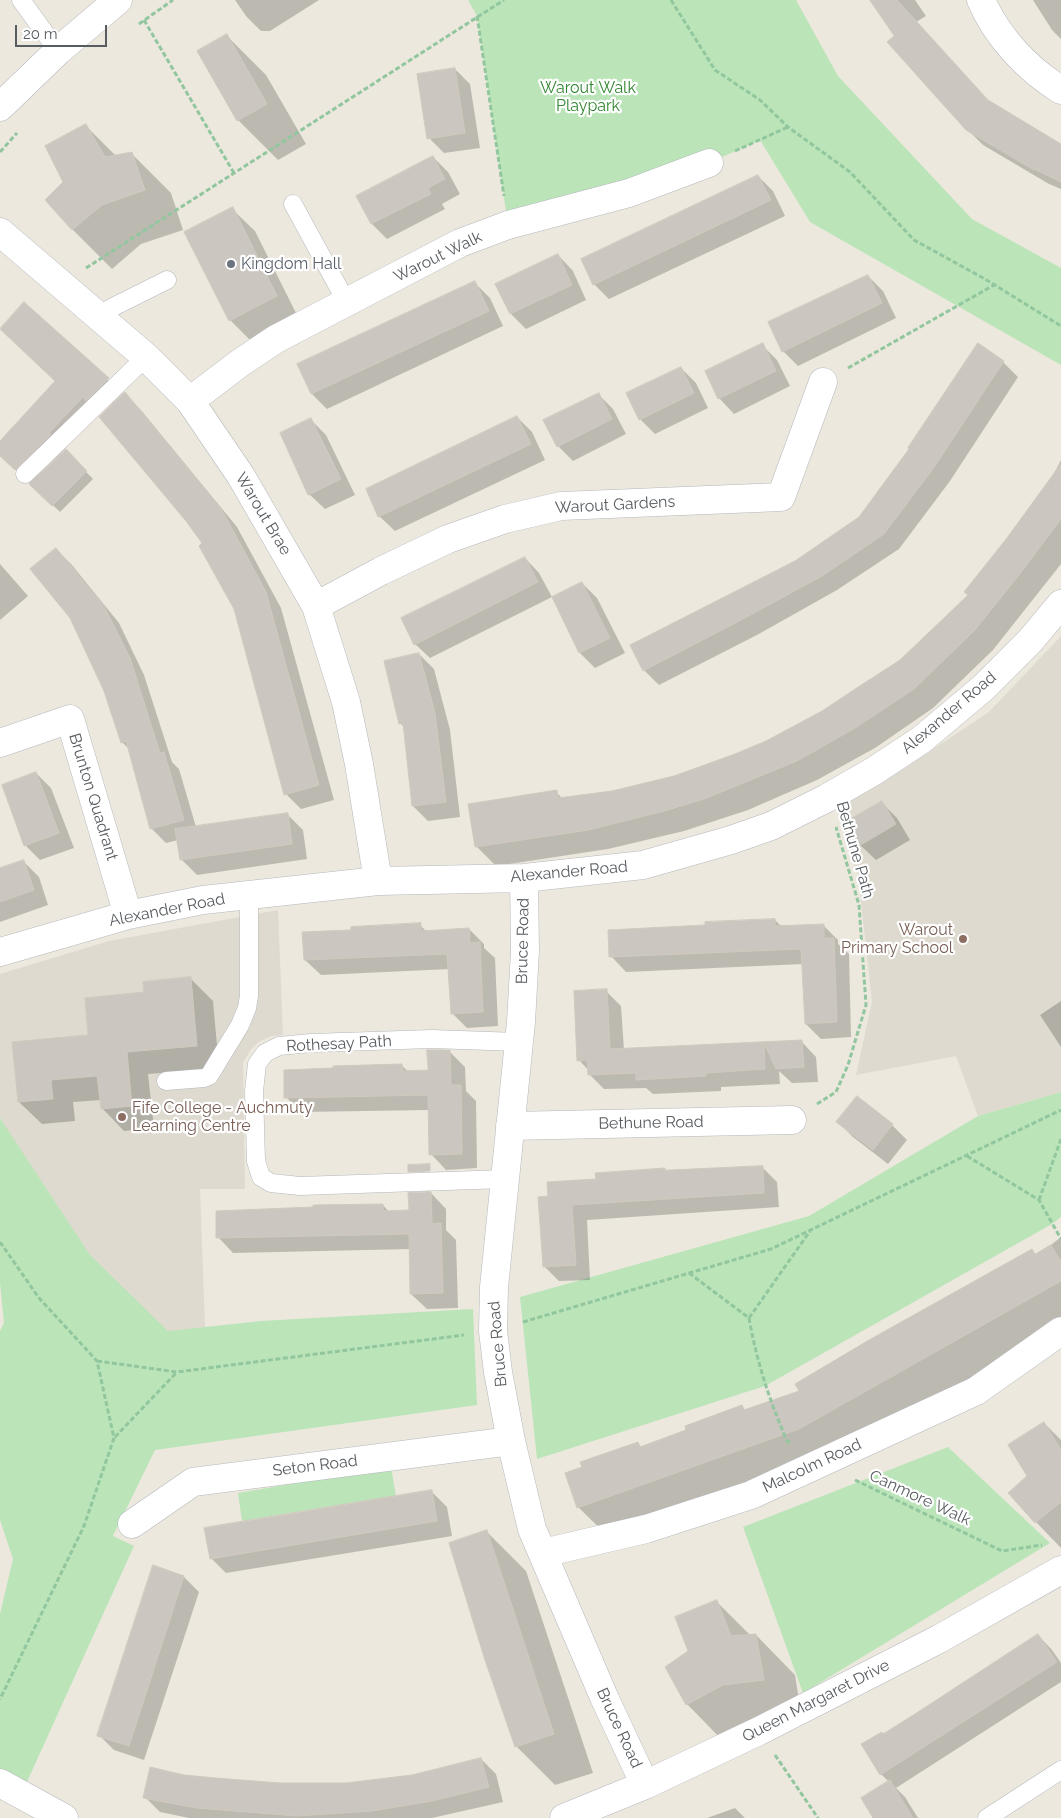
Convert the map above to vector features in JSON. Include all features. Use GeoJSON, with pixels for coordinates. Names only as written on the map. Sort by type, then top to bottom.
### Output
{"type":"FeatureCollection","features":[{"type":"Feature","properties":{"kind":"street"},"geometry":{"type":"LineString","coordinates":[[982,0],[989,17],[1008,43],[1031,68],[1061,90]]}},
{"type":"Feature","properties":{"kind":"street"},"geometry":{"type":"LineString","coordinates":[[0,108],[58,51],[129,7]]}},
{"type":"Feature","properties":{"kind":"street","name":"Warout Walk"},"geometry":{"type":"LineString","coordinates":[[190,401],[240,363],[276,339],[460,243],[508,225],[630,193],[709,163]]}},
{"type":"Feature","properties":{"kind":"street","name":"Warout Brae"},"geometry":{"type":"LineString","coordinates":[[0,232],[146,358],[190,401],[241,476],[316,606],[346,702],[359,764],[378,881]]}},
{"type":"Feature","properties":{"kind":"street","name":"Warout Gardens"},"geometry":{"type":"LineString","coordinates":[[316,606],[381,571],[448,539],[514,516],[561,506],[781,497],[823,382]]}},
{"type":"Feature","properties":{"kind":"street","name":"Alexander Road"},"geometry":{"type":"LineString","coordinates":[[0,952],[128,915],[203,900],[378,881],[524,878],[643,865],[731,840],[771,826],[827,798],[874,771],[921,740],[983,688],[1030,641],[1061,604]]}},
{"type":"Feature","properties":{"kind":"street","name":"Brunton Quadrant"},"geometry":{"type":"LineString","coordinates":[[0,743],[70,720],[128,915]]}},
{"type":"Feature","properties":{"kind":"street","name":"Bruce Road"},"geometry":{"type":"LineString","coordinates":[[524,878],[525,952],[494,1287],[494,1331],[498,1372],[511,1441],[532,1529],[604,1697],[645,1785]]}},
{"type":"Feature","properties":{"kind":"street","name":"Bethune Road"},"geometry":{"type":"LineString","coordinates":[[510,1126],[792,1120]]}},
{"type":"Feature","properties":{"kind":"street","name":"Malcolm Road"},"geometry":{"type":"LineString","coordinates":[[543,1553],[646,1529],[751,1495],[976,1391],[1061,1331]]}},
{"type":"Feature","properties":{"kind":"street","name":"Seton Road"},"geometry":{"type":"LineString","coordinates":[[132,1524],[193,1482],[511,1441]]}},
{"type":"Feature","properties":{"kind":"street","name":"Queen Margaret Drive"},"geometry":{"type":"LineString","coordinates":[[564,1818],[645,1785],[759,1731],[939,1639],[1061,1570]]}},
{"type":"Feature","properties":{"kind":"street"},"geometry":{"type":"LineString","coordinates":[[3,1791],[64,1818]]}},
{"type":"Feature","properties":{"kind":"lane"},"geometry":{"type":"LineString","coordinates":[[21,0],[58,51]]}},
{"type":"Feature","properties":{"kind":"lane"},"geometry":{"type":"LineString","coordinates":[[293,204],[346,303]]}},
{"type":"Feature","properties":{"kind":"lane"},"geometry":{"type":"LineString","coordinates":[[97,315],[167,280]]}},
{"type":"Feature","properties":{"kind":"lane"},"geometry":{"type":"LineString","coordinates":[[25,474],[146,358]]}},
{"type":"Feature","properties":{"kind":"lane"},"geometry":{"type":"LineString","coordinates":[[166,1081],[209,1076],[240,1025],[247,1008],[249,996],[249,895]]}},
{"type":"Feature","properties":{"kind":"lane","name":"Rothesay Path"},"geometry":{"type":"LineString","coordinates":[[505,1179],[300,1186],[271,1183],[261,1177],[256,1161],[254,1091],[257,1064],[265,1053],[279,1046],[310,1042],[432,1040],[518,1042]]}},
{"type":"Feature","properties":{"kind":"lane"},"geometry":{"type":"LineString","coordinates":[[987,1818],[1061,1770]]}},
{"type":"Feature","properties":{"kind":"path"},"geometry":{"type":"LineString","coordinates":[[137,26],[173,0]]}},
{"type":"Feature","properties":{"kind":"path"},"geometry":{"type":"LineString","coordinates":[[60,285],[504,0]]}},
{"type":"Feature","properties":{"kind":"path"},"geometry":{"type":"LineString","coordinates":[[671,0],[715,70],[760,100],[788,126],[850,172],[914,240],[994,285],[1061,326]]}},
{"type":"Feature","properties":{"kind":"path"},"geometry":{"type":"LineString","coordinates":[[129,7],[144,20],[234,173]]}},
{"type":"Feature","properties":{"kind":"path"},"geometry":{"type":"LineString","coordinates":[[478,16],[508,225]]}},
{"type":"Feature","properties":{"kind":"path"},"geometry":{"type":"LineString","coordinates":[[709,163],[788,126]]}},
{"type":"Feature","properties":{"kind":"path"},"geometry":{"type":"LineString","coordinates":[[0,152],[18,132]]}},
{"type":"Feature","properties":{"kind":"path"},"geometry":{"type":"LineString","coordinates":[[823,382],[994,285]]}},
{"type":"Feature","properties":{"kind":"path","name":"Bethune Path"},"geometry":{"type":"LineString","coordinates":[[792,1120],[836,1092],[848,1065],[866,1005],[859,905],[827,798]]}},
{"type":"Feature","properties":{"kind":"path"},"geometry":{"type":"LineString","coordinates":[[97,1361],[177,1372],[494,1331],[771,1249],[1061,1110]]}},
{"type":"Feature","properties":{"kind":"path"},"geometry":{"type":"LineString","coordinates":[[1039,1200],[1061,1139]]}},
{"type":"Feature","properties":{"kind":"path"},"geometry":{"type":"LineString","coordinates":[[966,1156],[1039,1200],[1061,1239]]}},
{"type":"Feature","properties":{"kind":"path"},"geometry":{"type":"LineString","coordinates":[[688,1273],[749,1318],[812,1229]]}},
{"type":"Feature","properties":{"kind":"path"},"geometry":{"type":"LineString","coordinates":[[0,1243],[40,1298],[97,1361],[114,1438]]}},
{"type":"Feature","properties":{"kind":"path","name":"Canmore Walk"},"geometry":{"type":"LineString","coordinates":[[749,1318],[755,1352],[770,1401],[787,1441],[859,1483],[1002,1551],[1050,1543]]}},
{"type":"Feature","properties":{"kind":"path"},"geometry":{"type":"LineString","coordinates":[[0,1699],[84,1526],[114,1438],[177,1372]]}},
{"type":"Feature","properties":{"kind":"path"},"geometry":{"type":"LineString","coordinates":[[759,1731],[818,1818]]}},
{"type":"Feature","properties":{"kind":"shaded area","name":"Warout Primary School"},"geometry":{"type":"Polygon","coordinates":[[[1061,636],[1061,1092],[978,1116],[956,1056],[856,1075],[872,1002],[858,875],[836,807],[903,769],[989,712],[1061,636]]]}},
{"type":"Feature","properties":{"kind":"shaded area","name":"Fife College - Auchmuty Learning Centre"},"geometry":{"type":"Polygon","coordinates":[[[278,910],[283,1035],[272,1036],[260,1041],[251,1049],[243,1063],[245,1189],[200,1189],[205,1327],[104,1344],[0,1157],[0,974],[109,941],[278,910]]]}},
{"type":"Feature","properties":{"kind":"green space","name":"Warout Walk Playpark"},"geometry":{"type":"Polygon","coordinates":[[[468,0],[796,0],[838,76],[972,219],[1061,268],[1061,365],[810,222],[760,140],[709,163],[508,225],[477,16],[468,0]]]}},
{"type":"Feature","properties":{"kind":"green space"},"geometry":{"type":"Polygon","coordinates":[[[1061,1092],[1061,1217],[1052,1224],[765,1386],[537,1459],[520,1297],[809,1216],[978,1116],[1061,1092]]]}},
{"type":"Feature","properties":{"kind":"green space"},"geometry":{"type":"Polygon","coordinates":[[[0,1118],[90,1255],[168,1331],[261,1321],[473,1309],[477,1405],[155,1450],[113,1536],[134,1546],[21,1795],[10,1789],[0,1801],[0,1614],[13,1559],[0,1520],[0,1331],[4,1323],[0,1283],[0,1118]]]}},
{"type":"Feature","properties":{"kind":"green space"},"geometry":{"type":"Polygon","coordinates":[[[948,1447],[1050,1543],[803,1693],[743,1527],[948,1447]]]}},
{"type":"Feature","properties":{"kind":"green space"},"geometry":{"type":"Polygon","coordinates":[[[391,1467],[396,1496],[242,1521],[238,1493],[391,1467]]]}},
{"type":"Feature","properties":{"kind":"building"},"geometry":{"type":"Polygon","coordinates":[[[870,0],[897,0],[988,100],[1061,144],[1061,182],[1034,170],[966,130],[887,42],[894,36],[870,0]]]}},
{"type":"Feature","properties":{"kind":"building"},"geometry":{"type":"Polygon","coordinates":[[[227,34],[267,104],[237,121],[197,51],[227,34]]]}},
{"type":"Feature","properties":{"kind":"building"},"geometry":{"type":"Polygon","coordinates":[[[455,68],[465,133],[427,139],[417,74],[455,68]]]}},
{"type":"Feature","properties":{"kind":"building"},"geometry":{"type":"Polygon","coordinates":[[[86,124],[105,157],[132,152],[145,190],[102,205],[72,230],[45,200],[63,182],[45,146],[86,124]]]}},
{"type":"Feature","properties":{"kind":"building"},"geometry":{"type":"Polygon","coordinates":[[[433,156],[445,179],[428,188],[431,194],[371,224],[356,196],[433,156]]]}},
{"type":"Feature","properties":{"kind":"building"},"geometry":{"type":"Polygon","coordinates":[[[758,175],[771,200],[593,285],[581,259],[758,175]]]}},
{"type":"Feature","properties":{"kind":"building","name":"Kingdom Hall"},"geometry":{"type":"Polygon","coordinates":[[[233,207],[277,296],[229,321],[184,232],[233,207]]]}},
{"type":"Feature","properties":{"kind":"building"},"geometry":{"type":"Polygon","coordinates":[[[558,254],[572,285],[510,314],[495,284],[558,254]]]}},
{"type":"Feature","properties":{"kind":"building"},"geometry":{"type":"Polygon","coordinates":[[[868,275],[882,303],[782,352],[768,322],[868,275]]]}},
{"type":"Feature","properties":{"kind":"building"},"geometry":{"type":"Polygon","coordinates":[[[475,281],[489,311],[311,394],[297,364],[475,281]]]}},
{"type":"Feature","properties":{"kind":"building"},"geometry":{"type":"Polygon","coordinates":[[[24,302],[109,378],[86,401],[83,397],[49,433],[51,434],[15,470],[0,456],[0,441],[55,381],[0,329],[24,302]]]}},
{"type":"Feature","properties":{"kind":"building"},"geometry":{"type":"Polygon","coordinates":[[[763,343],[776,371],[718,399],[705,371],[763,343]]]}},
{"type":"Feature","properties":{"kind":"building"},"geometry":{"type":"Polygon","coordinates":[[[978,343],[1004,361],[935,466],[884,534],[822,576],[643,671],[630,645],[795,561],[859,517],[909,449],[978,343]]]}},
{"type":"Feature","properties":{"kind":"building"},"geometry":{"type":"Polygon","coordinates":[[[681,367],[694,393],[639,420],[626,393],[681,367]]]}},
{"type":"Feature","properties":{"kind":"building"},"geometry":{"type":"Polygon","coordinates":[[[125,392],[222,510],[266,592],[319,785],[284,795],[234,609],[199,546],[202,543],[186,521],[99,417],[125,392]]]}},
{"type":"Feature","properties":{"kind":"building"},"geometry":{"type":"Polygon","coordinates":[[[599,393],[612,419],[557,447],[543,420],[599,393]]]}},
{"type":"Feature","properties":{"kind":"building"},"geometry":{"type":"Polygon","coordinates":[[[517,416],[531,444],[378,517],[366,489],[517,416]]]}},
{"type":"Feature","properties":{"kind":"building"},"geometry":{"type":"Polygon","coordinates":[[[311,418],[341,479],[308,495],[280,433],[311,418]]]}},
{"type":"Feature","properties":{"kind":"building"},"geometry":{"type":"Polygon","coordinates":[[[66,449],[87,471],[52,506],[29,484],[66,449]]]}},
{"type":"Feature","properties":{"kind":"building"},"geometry":{"type":"Polygon","coordinates":[[[1061,464],[1061,519],[1019,575],[974,631],[914,689],[855,728],[797,761],[704,799],[588,830],[475,847],[468,804],[557,790],[558,798],[612,791],[674,776],[766,741],[822,711],[900,660],[968,595],[964,592],[1007,538],[1061,464]]]}},
{"type":"Feature","properties":{"kind":"building"},"geometry":{"type":"Polygon","coordinates":[[[56,548],[104,606],[130,658],[160,753],[164,752],[184,820],[150,829],[126,741],[121,743],[104,691],[70,618],[30,569],[56,548]]]}},
{"type":"Feature","properties":{"kind":"building"},"geometry":{"type":"Polygon","coordinates":[[[525,557],[538,582],[414,645],[401,618],[525,557]]]}},
{"type":"Feature","properties":{"kind":"building"},"geometry":{"type":"Polygon","coordinates":[[[582,582],[610,638],[579,653],[552,597],[582,582]]]}},
{"type":"Feature","properties":{"kind":"building"},"geometry":{"type":"Polygon","coordinates":[[[419,653],[435,713],[446,802],[412,806],[403,723],[399,724],[384,661],[419,653]]]}},
{"type":"Feature","properties":{"kind":"building"},"geometry":{"type":"Polygon","coordinates":[[[36,772],[59,833],[24,846],[2,785],[36,772]]]}},
{"type":"Feature","properties":{"kind":"building"},"geometry":{"type":"Polygon","coordinates":[[[882,801],[896,824],[859,846],[846,822],[882,801]]]}},
{"type":"Feature","properties":{"kind":"building"},"geometry":{"type":"Polygon","coordinates":[[[288,813],[292,844],[180,860],[175,829],[288,813]]]}},
{"type":"Feature","properties":{"kind":"building"},"geometry":{"type":"Polygon","coordinates":[[[24,860],[34,890],[0,902],[0,868],[24,860]]]}},
{"type":"Feature","properties":{"kind":"building"},"geometry":{"type":"Polygon","coordinates":[[[775,919],[775,926],[824,924],[824,938],[834,938],[837,1022],[805,1024],[801,949],[609,957],[608,930],[705,925],[705,922],[775,919]]]}},
{"type":"Feature","properties":{"kind":"building"},"geometry":{"type":"Polygon","coordinates":[[[421,923],[421,931],[469,928],[470,943],[480,942],[483,1012],[451,1014],[447,954],[304,960],[302,932],[351,930],[351,927],[421,923]]]}},
{"type":"Feature","properties":{"kind":"building"},"geometry":{"type":"Polygon","coordinates":[[[191,977],[197,1046],[127,1052],[132,1106],[101,1109],[97,1076],[51,1080],[53,1099],[18,1102],[12,1042],[88,1035],[85,998],[144,992],[143,982],[191,977]]]}},
{"type":"Feature","properties":{"kind":"building"},"geometry":{"type":"Polygon","coordinates":[[[607,989],[610,1049],[802,1040],[804,1067],[776,1069],[764,1043],[765,1069],[706,1073],[706,1076],[636,1080],[636,1073],[588,1075],[587,1060],[577,1061],[574,991],[607,989]]]}},
{"type":"Feature","properties":{"kind":"building"},"geometry":{"type":"Polygon","coordinates":[[[427,1050],[450,1050],[451,1085],[461,1085],[462,1154],[429,1155],[428,1095],[284,1098],[284,1070],[333,1068],[333,1066],[402,1064],[403,1071],[428,1070],[427,1050]]]}},
{"type":"Feature","properties":{"kind":"building"},"geometry":{"type":"Polygon","coordinates":[[[857,1096],[893,1124],[873,1150],[836,1122],[857,1096]]]}},
{"type":"Feature","properties":{"kind":"building"},"geometry":{"type":"Polygon","coordinates":[[[430,1164],[430,1171],[408,1172],[408,1165],[430,1164]]]}},
{"type":"Feature","properties":{"kind":"building"},"geometry":{"type":"Polygon","coordinates":[[[763,1166],[764,1193],[572,1205],[576,1265],[543,1267],[538,1197],[548,1196],[547,1182],[596,1179],[595,1173],[665,1168],[665,1170],[763,1166]]]}},
{"type":"Feature","properties":{"kind":"building"},"geometry":{"type":"Polygon","coordinates":[[[431,1192],[432,1224],[441,1223],[443,1293],[410,1294],[409,1234],[216,1238],[216,1211],[313,1207],[313,1205],[383,1204],[383,1211],[409,1210],[408,1193],[431,1192]]]}},
{"type":"Feature","properties":{"kind":"building"},"geometry":{"type":"Polygon","coordinates":[[[1051,1245],[1061,1262],[1061,1281],[799,1429],[577,1508],[565,1473],[582,1467],[580,1462],[638,1442],[640,1447],[686,1430],[685,1426],[742,1405],[744,1410],[799,1391],[795,1384],[869,1340],[1032,1249],[1035,1254],[1051,1245]]]}},
{"type":"Feature","properties":{"kind":"building"},"geometry":{"type":"Polygon","coordinates":[[[1044,1422],[1061,1450],[1061,1502],[1035,1523],[1008,1493],[1027,1476],[1008,1445],[1044,1422]]]}},
{"type":"Feature","properties":{"kind":"building"},"geometry":{"type":"Polygon","coordinates":[[[432,1490],[437,1521],[210,1559],[204,1528],[432,1490]]]}},
{"type":"Feature","properties":{"kind":"building"},"geometry":{"type":"Polygon","coordinates":[[[487,1530],[554,1734],[515,1747],[485,1660],[449,1543],[487,1530]]]}},
{"type":"Feature","properties":{"kind":"building"},"geometry":{"type":"Polygon","coordinates":[[[153,1565],[184,1576],[129,1746],[97,1736],[153,1565]]]}},
{"type":"Feature","properties":{"kind":"building"},"geometry":{"type":"Polygon","coordinates":[[[717,1600],[731,1636],[756,1634],[764,1680],[723,1685],[686,1705],[665,1667],[688,1651],[675,1617],[717,1600]]]}},
{"type":"Feature","properties":{"kind":"building"},"geometry":{"type":"Polygon","coordinates":[[[1038,1634],[1057,1662],[880,1775],[861,1744],[882,1732],[883,1734],[1038,1634]]]}},
{"type":"Feature","properties":{"kind":"building"},"geometry":{"type":"Polygon","coordinates":[[[481,1758],[489,1787],[432,1801],[372,1811],[297,1816],[197,1808],[143,1798],[150,1767],[184,1775],[216,1778],[280,1783],[346,1783],[412,1775],[481,1758]]]}},
{"type":"Feature","properties":{"kind":"building"},"geometry":{"type":"Polygon","coordinates":[[[890,1780],[913,1818],[873,1818],[861,1798],[890,1780]]]}},
{"type":"Feature","properties":{"kind":"place","name":"Kingdom Hall"},"geometry":{"type":"Point","coordinates":[231,264]}},
{"type":"Feature","properties":{"kind":"place","name":"Warout Primary School"},"geometry":{"type":"Point","coordinates":[963,939]}},
{"type":"Feature","properties":{"kind":"place","name":"Fife College - Auchmuty Learning Centre"},"geometry":{"type":"Point","coordinates":[122,1117]}}]}
